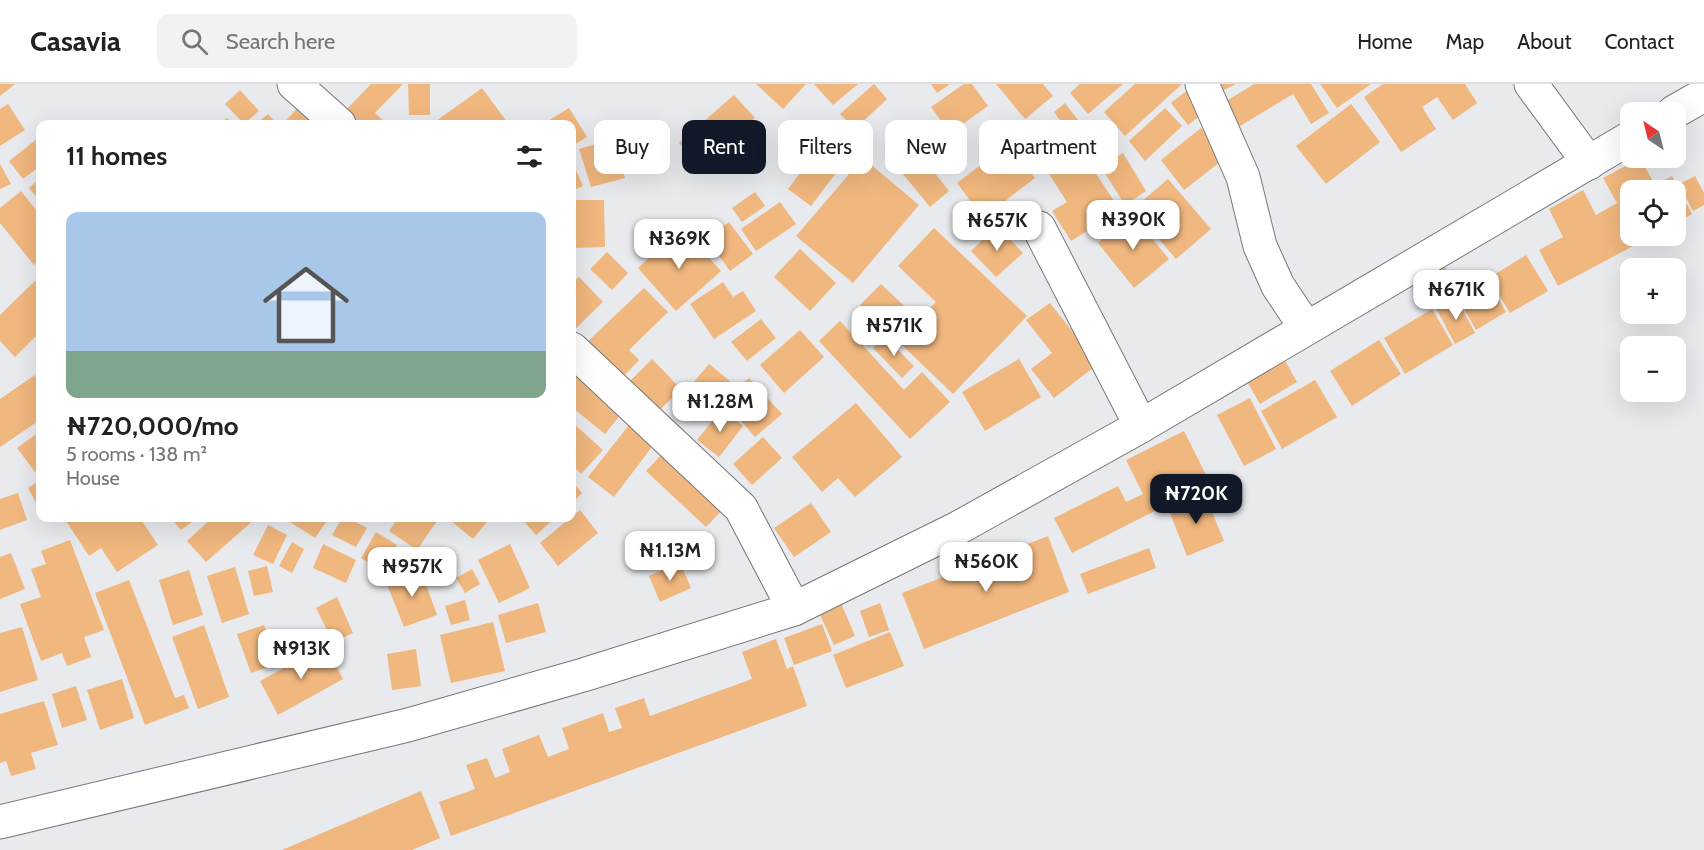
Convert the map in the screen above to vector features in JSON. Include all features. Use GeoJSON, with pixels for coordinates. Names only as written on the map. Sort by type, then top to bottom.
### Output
{"type":"FeatureCollection","features":[{"type":"Feature","properties":{"kind":"street"},"geometry":{"type":"LineString","coordinates":[[294,84],[334,120]]}},
{"type":"Feature","properties":{"kind":"street"},"geometry":{"type":"LineString","coordinates":[[1202,84],[1243,177],[1260,246],[1278,286],[1306,328]]}},
{"type":"Feature","properties":{"kind":"street"},"geometry":{"type":"LineString","coordinates":[[1532,84],[1589,163]]}},
{"type":"Feature","properties":{"kind":"street"},"geometry":{"type":"LineString","coordinates":[[1686,105],[1704,95]]}},
{"type":"Feature","properties":{"kind":"street"},"geometry":{"type":"LineString","coordinates":[[0,822],[408,725],[583,675],[794,609],[958,528],[1141,426],[1620,144]]}},
{"type":"Feature","properties":{"kind":"street"},"geometry":{"type":"LineString","coordinates":[[1039,228],[1141,426]]}},
{"type":"Feature","properties":{"kind":"street"},"geometry":{"type":"LineString","coordinates":[[576,353],[741,508],[794,609]]}},
{"type":"Feature","properties":{"kind":"building"},"geometry":{"type":"Polygon","coordinates":[[[0,84],[15,84],[0,96],[0,84]]]}},
{"type":"Feature","properties":{"kind":"building"},"geometry":{"type":"Polygon","coordinates":[[[371,84],[403,84],[375,113],[383,120],[349,120],[342,114],[371,84]]]}},
{"type":"Feature","properties":{"kind":"building"},"geometry":{"type":"Polygon","coordinates":[[[408,84],[430,84],[430,115],[409,115],[408,84]]]}},
{"type":"Feature","properties":{"kind":"building"},"geometry":{"type":"Polygon","coordinates":[[[756,84],[806,84],[783,109],[756,84]]]}},
{"type":"Feature","properties":{"kind":"building"},"geometry":{"type":"Polygon","coordinates":[[[814,84],[858,84],[833,105],[814,84]]]}},
{"type":"Feature","properties":{"kind":"building"},"geometry":{"type":"Polygon","coordinates":[[[874,84],[887,99],[865,120],[846,120],[840,114],[874,84]]]}},
{"type":"Feature","properties":{"kind":"building"},"geometry":{"type":"Polygon","coordinates":[[[931,84],[950,84],[937,93],[931,84]]]}},
{"type":"Feature","properties":{"kind":"building"},"geometry":{"type":"Polygon","coordinates":[[[964,84],[972,84],[988,106],[967,121],[940,120],[931,107],[964,84]]]}},
{"type":"Feature","properties":{"kind":"building"},"geometry":{"type":"Polygon","coordinates":[[[996,84],[1043,84],[1053,96],[1025,119],[996,84]]]}},
{"type":"Feature","properties":{"kind":"building"},"geometry":{"type":"Polygon","coordinates":[[[1080,84],[1123,84],[1088,114],[1070,93],[1080,84]]]}},
{"type":"Feature","properties":{"kind":"building"},"geometry":{"type":"Polygon","coordinates":[[[1135,84],[1182,84],[1125,136],[1118,128],[1118,120],[1111,120],[1104,112],[1135,84]]]}},
{"type":"Feature","properties":{"kind":"building"},"geometry":{"type":"Polygon","coordinates":[[[1221,84],[1236,84],[1224,90],[1221,84]]]}},
{"type":"Feature","properties":{"kind":"building"},"geometry":{"type":"Polygon","coordinates":[[[1254,84],[1311,84],[1329,113],[1311,124],[1293,94],[1240,126],[1225,102],[1254,84]]]}},
{"type":"Feature","properties":{"kind":"building"},"geometry":{"type":"Polygon","coordinates":[[[1320,84],[1371,84],[1337,108],[1320,84]]]}},
{"type":"Feature","properties":{"kind":"building"},"geometry":{"type":"Polygon","coordinates":[[[1383,84],[1465,84],[1477,103],[1453,120],[1437,97],[1422,107],[1436,129],[1401,152],[1364,97],[1383,84]]]}},
{"type":"Feature","properties":{"kind":"building"},"geometry":{"type":"Polygon","coordinates":[[[482,88],[506,120],[438,120],[482,88]]]}},
{"type":"Feature","properties":{"kind":"building"},"geometry":{"type":"Polygon","coordinates":[[[1189,89],[1205,112],[1188,125],[1171,103],[1189,89]]]}},
{"type":"Feature","properties":{"kind":"building"},"geometry":{"type":"Polygon","coordinates":[[[240,90],[259,111],[249,120],[240,120],[225,104],[240,90]]]}},
{"type":"Feature","properties":{"kind":"building"},"geometry":{"type":"Polygon","coordinates":[[[734,95],[755,118],[753,120],[705,120],[734,95]]]}},
{"type":"Feature","properties":{"kind":"building"},"geometry":{"type":"Polygon","coordinates":[[[1065,103],[1078,120],[1060,120],[1054,112],[1065,103]]]}},
{"type":"Feature","properties":{"kind":"building"},"geometry":{"type":"Polygon","coordinates":[[[8,104],[25,130],[0,146],[0,109],[8,104]]]}},
{"type":"Feature","properties":{"kind":"building"},"geometry":{"type":"Polygon","coordinates":[[[301,104],[319,120],[287,120],[301,104]]]}},
{"type":"Feature","properties":{"kind":"building"},"geometry":{"type":"Polygon","coordinates":[[[1351,104],[1380,142],[1326,184],[1296,146],[1351,104]]]}},
{"type":"Feature","properties":{"kind":"building"},"geometry":{"type":"Polygon","coordinates":[[[569,108],[587,137],[576,144],[576,120],[550,120],[569,108]]]}},
{"type":"Feature","properties":{"kind":"building"},"geometry":{"type":"Polygon","coordinates":[[[1165,108],[1182,126],[1145,161],[1129,141],[1165,108]]]}},
{"type":"Feature","properties":{"kind":"building"},"geometry":{"type":"Polygon","coordinates":[[[268,114],[273,120],[261,120],[268,114]]]}},
{"type":"Feature","properties":{"kind":"building"},"geometry":{"type":"Polygon","coordinates":[[[1201,128],[1225,158],[1184,190],[1161,160],[1201,128]]]}},
{"type":"Feature","properties":{"kind":"building"},"geometry":{"type":"Polygon","coordinates":[[[36,140],[36,169],[23,179],[9,161],[36,140]]]}},
{"type":"Feature","properties":{"kind":"building"},"geometry":{"type":"Polygon","coordinates":[[[594,145],[594,174],[624,174],[625,178],[591,187],[579,149],[594,145]]]}},
{"type":"Feature","properties":{"kind":"building"},"geometry":{"type":"Polygon","coordinates":[[[1123,153],[1146,191],[1125,205],[1105,174],[1118,174],[1118,156],[1123,153]]]}},
{"type":"Feature","properties":{"kind":"building"},"geometry":{"type":"Polygon","coordinates":[[[0,164],[11,184],[0,189],[0,164]]]}},
{"type":"Feature","properties":{"kind":"building"},"geometry":{"type":"Polygon","coordinates":[[[873,166],[919,205],[853,283],[796,236],[849,174],[873,174],[873,166]]]}},
{"type":"Feature","properties":{"kind":"building"},"geometry":{"type":"Polygon","coordinates":[[[979,166],[979,174],[1032,174],[1035,178],[983,218],[957,183],[979,166]]]}},
{"type":"Feature","properties":{"kind":"building"},"geometry":{"type":"Polygon","coordinates":[[[1622,168],[1646,168],[1652,180],[1620,180],[1620,246],[1633,246],[1558,286],[1539,250],[1563,237],[1549,209],[1583,190],[1596,215],[1617,203],[1603,178],[1622,168]]]}},
{"type":"Feature","properties":{"kind":"building"},"geometry":{"type":"Polygon","coordinates":[[[576,170],[583,186],[576,189],[576,170]]]}},
{"type":"Feature","properties":{"kind":"building"},"geometry":{"type":"Polygon","coordinates":[[[799,174],[835,174],[811,206],[788,189],[799,174]]]}},
{"type":"Feature","properties":{"kind":"building"},"geometry":{"type":"Polygon","coordinates":[[[903,174],[935,174],[949,191],[930,207],[903,174]]]}},
{"type":"Feature","properties":{"kind":"building"},"geometry":{"type":"Polygon","coordinates":[[[1049,174],[1096,174],[1120,210],[1071,241],[1052,211],[1067,202],[1049,174]]]}},
{"type":"Feature","properties":{"kind":"building"},"geometry":{"type":"Polygon","coordinates":[[[1695,176],[1704,193],[1704,205],[1693,211],[1686,198],[1686,180],[1695,176]]]}},
{"type":"Feature","properties":{"kind":"building"},"geometry":{"type":"Polygon","coordinates":[[[1168,179],[1211,229],[1176,259],[1133,209],[1168,179]]]}},
{"type":"Feature","properties":{"kind":"building"},"geometry":{"type":"Polygon","coordinates":[[[36,182],[36,197],[29,188],[36,182]]]}},
{"type":"Feature","properties":{"kind":"building"},"geometry":{"type":"Polygon","coordinates":[[[21,191],[36,210],[36,263],[34,265],[0,223],[0,208],[21,191]]]}},
{"type":"Feature","properties":{"kind":"building"},"geometry":{"type":"Polygon","coordinates":[[[755,192],[765,206],[742,222],[732,208],[755,192]]]}},
{"type":"Feature","properties":{"kind":"building"},"geometry":{"type":"Polygon","coordinates":[[[576,200],[604,200],[605,247],[576,248],[576,200]]]}},
{"type":"Feature","properties":{"kind":"building"},"geometry":{"type":"Polygon","coordinates":[[[780,202],[796,224],[756,251],[741,229],[780,202]]]}},
{"type":"Feature","properties":{"kind":"building"},"geometry":{"type":"Polygon","coordinates":[[[1686,203],[1692,214],[1686,217],[1686,203]]]}},
{"type":"Feature","properties":{"kind":"building"},"geometry":{"type":"Polygon","coordinates":[[[1132,215],[1169,259],[1134,288],[1098,243],[1132,215]]]}},
{"type":"Feature","properties":{"kind":"building"},"geometry":{"type":"Polygon","coordinates":[[[729,222],[753,254],[730,271],[707,239],[729,222]]]}},
{"type":"Feature","properties":{"kind":"building"},"geometry":{"type":"Polygon","coordinates":[[[997,226],[1023,253],[996,277],[971,251],[997,226]]]}},
{"type":"Feature","properties":{"kind":"building"},"geometry":{"type":"Polygon","coordinates":[[[682,228],[721,271],[676,311],[638,268],[682,228]]]}},
{"type":"Feature","properties":{"kind":"building"},"geometry":{"type":"Polygon","coordinates":[[[934,228],[1027,316],[953,394],[860,305],[881,284],[919,320],[936,302],[898,266],[934,228]]]}},
{"type":"Feature","properties":{"kind":"building"},"geometry":{"type":"Polygon","coordinates":[[[800,249],[836,283],[810,311],[774,277],[800,249]]]}},
{"type":"Feature","properties":{"kind":"building"},"geometry":{"type":"Polygon","coordinates":[[[607,252],[628,273],[612,290],[590,269],[607,252]]]}},
{"type":"Feature","properties":{"kind":"building"},"geometry":{"type":"Polygon","coordinates":[[[1526,255],[1548,291],[1510,313],[1489,278],[1526,255]]]}},
{"type":"Feature","properties":{"kind":"building"},"geometry":{"type":"Polygon","coordinates":[[[1444,265],[1459,292],[1436,305],[1421,277],[1444,265]]]}},
{"type":"Feature","properties":{"kind":"building"},"geometry":{"type":"Polygon","coordinates":[[[579,277],[603,302],[576,328],[576,280],[579,277]]]}},
{"type":"Feature","properties":{"kind":"building"},"geometry":{"type":"Polygon","coordinates":[[[36,280],[36,336],[15,357],[0,341],[0,315],[36,280]]]}},
{"type":"Feature","properties":{"kind":"building"},"geometry":{"type":"Polygon","coordinates":[[[1488,281],[1506,312],[1476,330],[1458,298],[1488,281]]]}},
{"type":"Feature","properties":{"kind":"building"},"geometry":{"type":"Polygon","coordinates":[[[723,282],[733,297],[743,291],[756,311],[714,339],[690,304],[723,282]]]}},
{"type":"Feature","properties":{"kind":"building"},"geometry":{"type":"Polygon","coordinates":[[[644,288],[668,312],[629,350],[639,360],[620,380],[585,344],[644,288]]]}},
{"type":"Feature","properties":{"kind":"building"},"geometry":{"type":"Polygon","coordinates":[[[1456,297],[1475,333],[1455,344],[1436,308],[1456,297]]]}},
{"type":"Feature","properties":{"kind":"building"},"geometry":{"type":"Polygon","coordinates":[[[1050,303],[1098,364],[1054,398],[1031,369],[1052,353],[1026,320],[1050,303]]]}},
{"type":"Feature","properties":{"kind":"building"},"geometry":{"type":"Polygon","coordinates":[[[1432,309],[1453,345],[1405,374],[1384,338],[1432,309]]]}},
{"type":"Feature","properties":{"kind":"building"},"geometry":{"type":"Polygon","coordinates":[[[761,319],[776,338],[747,361],[731,342],[761,319]]]}},
{"type":"Feature","properties":{"kind":"building"},"geometry":{"type":"Polygon","coordinates":[[[840,321],[904,390],[922,372],[950,402],[910,439],[819,341],[840,321]]]}},
{"type":"Feature","properties":{"kind":"building"},"geometry":{"type":"Polygon","coordinates":[[[800,330],[824,357],[784,393],[760,365],[800,330]]]}},
{"type":"Feature","properties":{"kind":"building"},"geometry":{"type":"Polygon","coordinates":[[[885,337],[914,366],[902,378],[873,348],[885,337]]]}},
{"type":"Feature","properties":{"kind":"building"},"geometry":{"type":"Polygon","coordinates":[[[1379,340],[1401,374],[1352,406],[1330,371],[1379,340]]]}},
{"type":"Feature","properties":{"kind":"building"},"geometry":{"type":"Polygon","coordinates":[[[1283,357],[1297,382],[1260,404],[1245,378],[1283,357]]]}},
{"type":"Feature","properties":{"kind":"building"},"geometry":{"type":"Polygon","coordinates":[[[652,359],[681,389],[656,414],[627,384],[652,359]]]}},
{"type":"Feature","properties":{"kind":"building"},"geometry":{"type":"Polygon","coordinates":[[[1019,359],[1041,397],[985,431],[962,392],[1019,359]]]}},
{"type":"Feature","properties":{"kind":"building"},"geometry":{"type":"Polygon","coordinates":[[[709,364],[730,381],[695,422],[674,405],[709,364]]]}},
{"type":"Feature","properties":{"kind":"building"},"geometry":{"type":"Polygon","coordinates":[[[576,368],[625,409],[605,434],[576,410],[576,368]]]}},
{"type":"Feature","properties":{"kind":"building"},"geometry":{"type":"Polygon","coordinates":[[[35,375],[36,423],[0,447],[0,399],[35,375]]]}},
{"type":"Feature","properties":{"kind":"building"},"geometry":{"type":"Polygon","coordinates":[[[749,378],[782,414],[755,437],[723,400],[749,378]]]}},
{"type":"Feature","properties":{"kind":"building"},"geometry":{"type":"Polygon","coordinates":[[[1315,380],[1337,417],[1282,449],[1261,411],[1315,380]]]}},
{"type":"Feature","properties":{"kind":"building"},"geometry":{"type":"Polygon","coordinates":[[[1250,398],[1276,449],[1244,466],[1217,415],[1250,398]]]}},
{"type":"Feature","properties":{"kind":"building"},"geometry":{"type":"Polygon","coordinates":[[[856,403],[902,457],[855,497],[838,478],[822,492],[792,457],[856,403]]]}},
{"type":"Feature","properties":{"kind":"building"},"geometry":{"type":"Polygon","coordinates":[[[721,410],[743,426],[719,457],[697,440],[721,410]]]}},
{"type":"Feature","properties":{"kind":"building"},"geometry":{"type":"Polygon","coordinates":[[[629,425],[654,444],[614,497],[588,477],[629,425]]]}},
{"type":"Feature","properties":{"kind":"building"},"geometry":{"type":"Polygon","coordinates":[[[576,426],[603,450],[581,474],[576,469],[576,426]]]}},
{"type":"Feature","properties":{"kind":"building"},"geometry":{"type":"Polygon","coordinates":[[[1184,431],[1210,483],[1072,553],[1054,518],[1118,486],[1126,502],[1143,494],[1126,460],[1184,431]]]}},
{"type":"Feature","properties":{"kind":"building"},"geometry":{"type":"Polygon","coordinates":[[[36,434],[35,472],[17,448],[36,434]]]}},
{"type":"Feature","properties":{"kind":"building"},"geometry":{"type":"Polygon","coordinates":[[[763,437],[782,458],[752,485],[733,464],[763,437]]]}},
{"type":"Feature","properties":{"kind":"building"},"geometry":{"type":"Polygon","coordinates":[[[666,450],[726,506],[706,527],[646,471],[666,450]]]}},
{"type":"Feature","properties":{"kind":"building"},"geometry":{"type":"Polygon","coordinates":[[[36,483],[36,503],[28,488],[36,483]]]}},
{"type":"Feature","properties":{"kind":"building"},"geometry":{"type":"Polygon","coordinates":[[[576,486],[582,493],[576,499],[576,486]]]}},
{"type":"Feature","properties":{"kind":"building"},"geometry":{"type":"Polygon","coordinates":[[[18,493],[27,520],[0,530],[0,499],[18,493]]]}},
{"type":"Feature","properties":{"kind":"building"},"geometry":{"type":"Polygon","coordinates":[[[1204,493],[1224,541],[1187,556],[1168,508],[1204,493]]]}},
{"type":"Feature","properties":{"kind":"building"},"geometry":{"type":"Polygon","coordinates":[[[811,503],[831,532],[794,557],[774,528],[811,503]]]}},
{"type":"Feature","properties":{"kind":"building"},"geometry":{"type":"Polygon","coordinates":[[[580,510],[598,533],[558,566],[540,543],[565,522],[576,522],[576,513],[580,510]]]}},
{"type":"Feature","properties":{"kind":"building"},"geometry":{"type":"Polygon","coordinates":[[[67,522],[143,522],[158,545],[117,572],[101,548],[89,556],[67,522]]]}},
{"type":"Feature","properties":{"kind":"building"},"geometry":{"type":"Polygon","coordinates":[[[174,522],[192,522],[181,530],[174,522]]]}},
{"type":"Feature","properties":{"kind":"building"},"geometry":{"type":"Polygon","coordinates":[[[208,522],[251,522],[206,562],[187,541],[208,522]]]}},
{"type":"Feature","properties":{"kind":"building"},"geometry":{"type":"Polygon","coordinates":[[[290,522],[326,522],[315,538],[290,522]]]}},
{"type":"Feature","properties":{"kind":"building"},"geometry":{"type":"Polygon","coordinates":[[[340,522],[356,522],[367,528],[356,547],[332,535],[340,522]]]}},
{"type":"Feature","properties":{"kind":"building"},"geometry":{"type":"Polygon","coordinates":[[[395,522],[436,522],[417,550],[389,531],[395,522]]]}},
{"type":"Feature","properties":{"kind":"building"},"geometry":{"type":"Polygon","coordinates":[[[452,522],[487,522],[473,539],[452,522]]]}},
{"type":"Feature","properties":{"kind":"building"},"geometry":{"type":"Polygon","coordinates":[[[525,522],[551,522],[536,535],[525,522]]]}},
{"type":"Feature","properties":{"kind":"building"},"geometry":{"type":"Polygon","coordinates":[[[268,525],[287,535],[273,564],[253,555],[268,525]]]}},
{"type":"Feature","properties":{"kind":"building"},"geometry":{"type":"Polygon","coordinates":[[[376,532],[397,545],[381,571],[361,558],[376,532]]]}},
{"type":"Feature","properties":{"kind":"building"},"geometry":{"type":"Polygon","coordinates":[[[1048,536],[1069,592],[924,649],[902,593],[1048,536]]]}},
{"type":"Feature","properties":{"kind":"building"},"geometry":{"type":"Polygon","coordinates":[[[70,540],[104,630],[84,637],[91,657],[67,666],[62,653],[41,661],[20,604],[41,597],[31,569],[46,564],[41,551],[70,540]]]}},
{"type":"Feature","properties":{"kind":"building"},"geometry":{"type":"Polygon","coordinates":[[[292,542],[304,549],[292,573],[279,566],[292,542]]]}},
{"type":"Feature","properties":{"kind":"building"},"geometry":{"type":"Polygon","coordinates":[[[323,544],[356,560],[346,583],[313,568],[323,544]]]}},
{"type":"Feature","properties":{"kind":"building"},"geometry":{"type":"Polygon","coordinates":[[[510,544],[530,588],[499,603],[478,560],[510,544]]]}},
{"type":"Feature","properties":{"kind":"building"},"geometry":{"type":"Polygon","coordinates":[[[445,548],[455,568],[437,577],[427,558],[445,548]]]}},
{"type":"Feature","properties":{"kind":"building"},"geometry":{"type":"Polygon","coordinates":[[[1149,548],[1156,568],[1088,594],[1080,574],[1149,548]]]}},
{"type":"Feature","properties":{"kind":"building"},"geometry":{"type":"Polygon","coordinates":[[[11,553],[25,589],[0,599],[0,557],[11,553]]]}},
{"type":"Feature","properties":{"kind":"building"},"geometry":{"type":"Polygon","coordinates":[[[680,562],[691,588],[660,602],[649,576],[680,562]]]}},
{"type":"Feature","properties":{"kind":"building"},"geometry":{"type":"Polygon","coordinates":[[[267,566],[273,592],[254,596],[248,571],[267,566]]]}},
{"type":"Feature","properties":{"kind":"building"},"geometry":{"type":"Polygon","coordinates":[[[235,567],[249,614],[222,623],[207,576],[235,567]]]}},
{"type":"Feature","properties":{"kind":"building"},"geometry":{"type":"Polygon","coordinates":[[[420,568],[437,615],[404,627],[386,582],[420,568]]]}},
{"type":"Feature","properties":{"kind":"building"},"geometry":{"type":"Polygon","coordinates":[[[472,569],[480,584],[465,593],[456,578],[472,569]]]}},
{"type":"Feature","properties":{"kind":"building"},"geometry":{"type":"Polygon","coordinates":[[[189,570],[203,615],[173,625],[159,580],[189,570]]]}},
{"type":"Feature","properties":{"kind":"building"},"geometry":{"type":"Polygon","coordinates":[[[129,580],[175,698],[184,695],[189,708],[145,725],[95,593],[129,580]]]}},
{"type":"Feature","properties":{"kind":"building"},"geometry":{"type":"Polygon","coordinates":[[[337,597],[353,633],[333,642],[316,608],[337,597]]]}},
{"type":"Feature","properties":{"kind":"building"},"geometry":{"type":"Polygon","coordinates":[[[465,600],[470,620],[451,625],[445,606],[465,600]]]}},
{"type":"Feature","properties":{"kind":"building"},"geometry":{"type":"Polygon","coordinates":[[[538,603],[546,632],[506,643],[498,615],[538,603]]]}},
{"type":"Feature","properties":{"kind":"building"},"geometry":{"type":"Polygon","coordinates":[[[841,603],[855,636],[834,645],[819,613],[841,603]]]}},
{"type":"Feature","properties":{"kind":"building"},"geometry":{"type":"Polygon","coordinates":[[[880,603],[889,630],[869,637],[860,611],[880,603]]]}},
{"type":"Feature","properties":{"kind":"building"},"geometry":{"type":"Polygon","coordinates":[[[493,622],[505,671],[451,683],[440,635],[493,622]]]}},
{"type":"Feature","properties":{"kind":"building"},"geometry":{"type":"Polygon","coordinates":[[[822,624],[832,651],[794,665],[784,638],[822,624]]]}},
{"type":"Feature","properties":{"kind":"building"},"geometry":{"type":"Polygon","coordinates":[[[204,625],[229,697],[198,709],[172,637],[204,625]]]}},
{"type":"Feature","properties":{"kind":"building"},"geometry":{"type":"Polygon","coordinates":[[[264,625],[277,664],[251,673],[237,634],[264,625]]]}},
{"type":"Feature","properties":{"kind":"building"},"geometry":{"type":"Polygon","coordinates":[[[22,627],[38,680],[0,692],[0,633],[22,627]]]}},
{"type":"Feature","properties":{"kind":"building"},"geometry":{"type":"Polygon","coordinates":[[[890,632],[904,666],[846,688],[833,655],[890,632]]]}},
{"type":"Feature","properties":{"kind":"building"},"geometry":{"type":"Polygon","coordinates":[[[776,639],[787,669],[793,666],[807,706],[451,836],[439,802],[475,789],[466,765],[487,758],[495,778],[510,772],[502,749],[539,735],[548,757],[569,749],[562,728],[603,713],[609,732],[622,728],[615,708],[644,698],[650,716],[752,679],[742,652],[776,639]]]}},
{"type":"Feature","properties":{"kind":"building"},"geometry":{"type":"Polygon","coordinates":[[[325,646],[343,679],[278,715],[260,681],[325,646]]]}},
{"type":"Feature","properties":{"kind":"building"},"geometry":{"type":"Polygon","coordinates":[[[416,649],[421,686],[392,690],[387,654],[416,649]]]}},
{"type":"Feature","properties":{"kind":"building"},"geometry":{"type":"Polygon","coordinates":[[[122,679],[134,718],[100,730],[87,690],[122,679]]]}},
{"type":"Feature","properties":{"kind":"building"},"geometry":{"type":"Polygon","coordinates":[[[76,686],[87,720],[62,728],[52,694],[76,686]]]}},
{"type":"Feature","properties":{"kind":"building"},"geometry":{"type":"Polygon","coordinates":[[[44,701],[58,745],[31,753],[36,769],[11,776],[6,761],[0,763],[0,714],[44,701]]]}},
{"type":"Feature","properties":{"kind":"building"},"geometry":{"type":"Polygon","coordinates":[[[421,791],[440,838],[412,850],[282,850],[421,791]]]}}]}
